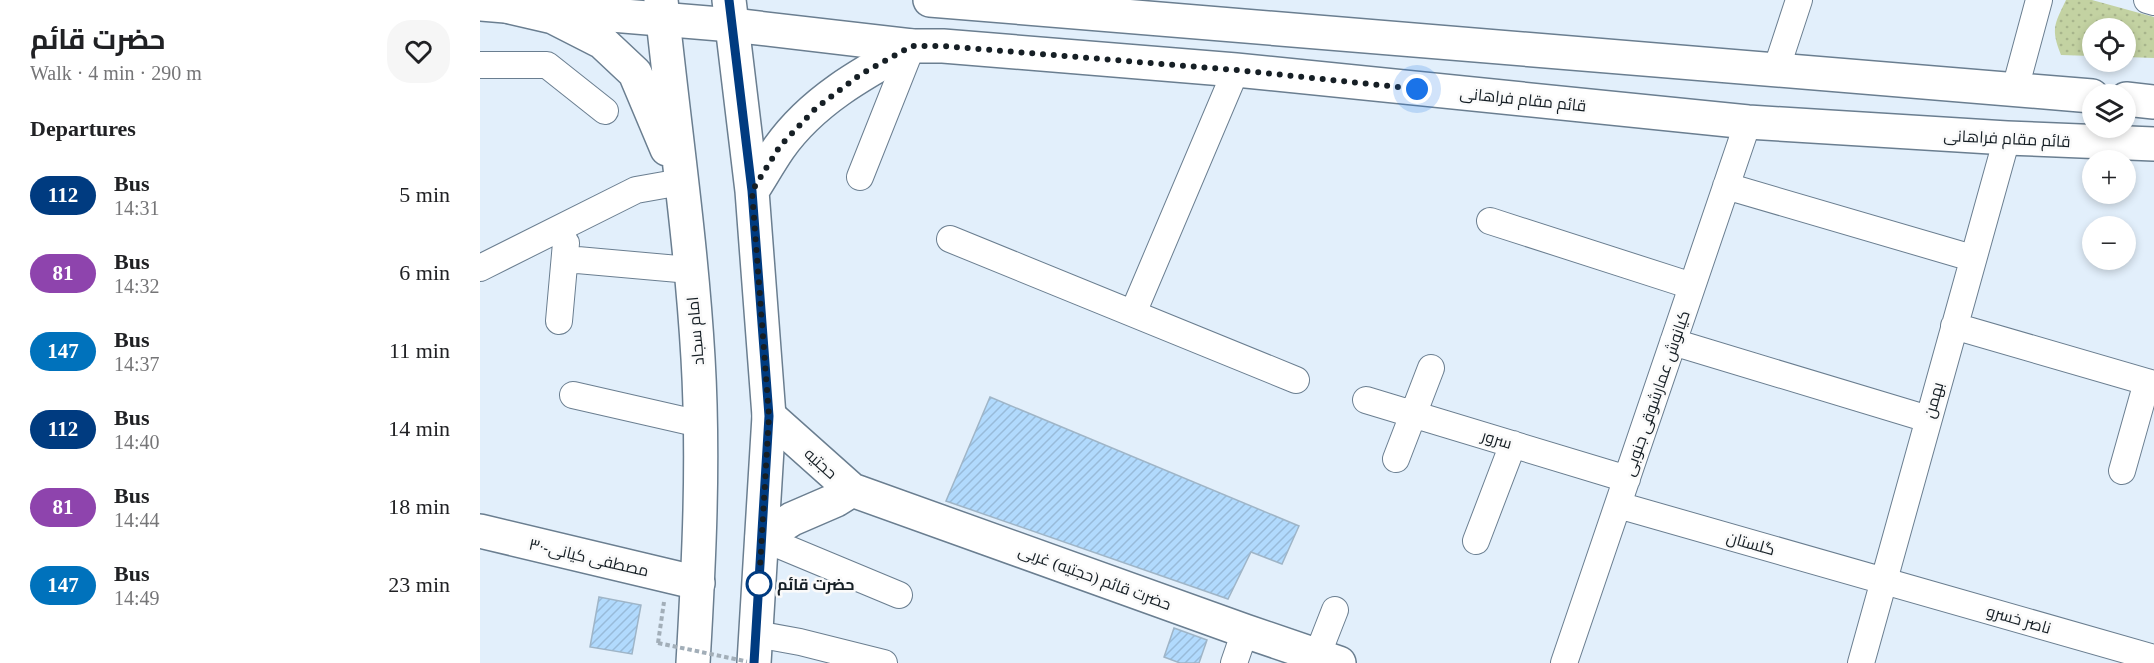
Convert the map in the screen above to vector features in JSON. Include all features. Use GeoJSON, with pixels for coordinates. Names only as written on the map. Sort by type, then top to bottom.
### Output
{"type":"FeatureCollection","features":[{"type":"Feature","properties":{"kind":"main road"},"geometry":{"type":"LineString","coordinates":[[752,191],[780,146],[816,108],[861,74],[933,44],[925,37],[921,28],[921,18],[926,8],[938,1],[2082,95]]}},
{"type":"Feature","properties":{"kind":"main road"},"geometry":{"type":"LineString","coordinates":[[495,5],[553,17],[602,42],[635,73],[681,182]]}},
{"type":"Feature","properties":{"kind":"main road","name":"قائم مقام فراهانی"},"geometry":{"type":"LineString","coordinates":[[495,5],[655,13],[730,13],[928,46],[1236,70],[1748,122],[2007,138],[2154,144]]}},
{"type":"Feature","properties":{"kind":"main road","name":"امام سجاد"},"geometry":{"type":"LineString","coordinates":[[655,13],[681,182],[698,358],[701,476],[683,579],[693,663]]}},
{"type":"Feature","properties":{"kind":"main road"},"geometry":{"type":"LineString","coordinates":[[730,13],[752,191],[769,416],[754,653]]}},
{"type":"Feature","properties":{"kind":"main road"},"geometry":{"type":"LineString","coordinates":[[2007,138],[2015,89]]}},
{"type":"Feature","properties":{"kind":"main road"},"geometry":{"type":"LineString","coordinates":[[2136,100],[2154,102]]}},
{"type":"Feature","properties":{"kind":"main road","name":"حجتیه"},"geometry":{"type":"LineString","coordinates":[[762,537],[792,519],[836,500],[852,490],[769,416]]}},
{"type":"Feature","properties":{"kind":"main road","name":"حضرت قائم (حجتیه) غربی"},"geometry":{"type":"LineString","coordinates":[[852,490],[1328,660]]}},
{"type":"Feature","properties":{"kind":"main road","name":"۳۰-مصطفی کیانی"},"geometry":{"type":"LineString","coordinates":[[480,531],[683,579]]}},
{"type":"Feature","properties":{"kind":"street"},"geometry":{"type":"LineString","coordinates":[[1776,70],[1799,0]]}},
{"type":"Feature","properties":{"kind":"street"},"geometry":{"type":"LineString","coordinates":[[2015,89],[2039,0]]}},
{"type":"Feature","properties":{"kind":"street"},"geometry":{"type":"LineString","coordinates":[[2147,0],[2154,2]]}},
{"type":"Feature","properties":{"kind":"street"},"geometry":{"type":"LineString","coordinates":[[860,177],[928,46]]}},
{"type":"Feature","properties":{"kind":"street"},"geometry":{"type":"LineString","coordinates":[[480,65],[547,65],[605,111]]}},
{"type":"Feature","properties":{"kind":"street"},"geometry":{"type":"LineString","coordinates":[[1133,314],[1236,70]]}},
{"type":"Feature","properties":{"kind":"street","name":"کیانوش عمارشوقی جنوبی"},"geometry":{"type":"LineString","coordinates":[[1564,663],[1748,122]]}},
{"type":"Feature","properties":{"kind":"street","name":"بهمن"},"geometry":{"type":"LineString","coordinates":[[1861,663],[2007,138]]}},
{"type":"Feature","properties":{"kind":"street"},"geometry":{"type":"LineString","coordinates":[[480,268],[636,190],[681,182]]}},
{"type":"Feature","properties":{"kind":"street"},"geometry":{"type":"LineString","coordinates":[[1726,186],[1972,258]]}},
{"type":"Feature","properties":{"kind":"street"},"geometry":{"type":"LineString","coordinates":[[1490,221],[1692,286]]}},
{"type":"Feature","properties":{"kind":"street"},"geometry":{"type":"LineString","coordinates":[[559,321],[566,259],[567,224]]}},
{"type":"Feature","properties":{"kind":"street"},"geometry":{"type":"LineString","coordinates":[[950,239],[1296,380]]}},
{"type":"Feature","properties":{"kind":"street"},"geometry":{"type":"LineString","coordinates":[[566,259],[690,270]]}},
{"type":"Feature","properties":{"kind":"street"},"geometry":{"type":"LineString","coordinates":[[1954,326],[2151,383],[2122,471]]}},
{"type":"Feature","properties":{"kind":"street"},"geometry":{"type":"LineString","coordinates":[[1673,342],[1928,419]]}},
{"type":"Feature","properties":{"kind":"street"},"geometry":{"type":"LineString","coordinates":[[1396,459],[1431,368]]}},
{"type":"Feature","properties":{"kind":"street"},"geometry":{"type":"LineString","coordinates":[[573,395],[700,424]]}},
{"type":"Feature","properties":{"kind":"street","name":"سرور"},"geometry":{"type":"LineString","coordinates":[[1366,400],[1627,479]]}},
{"type":"Feature","properties":{"kind":"street"},"geometry":{"type":"LineString","coordinates":[[1476,540],[1513,444]]}},
{"type":"Feature","properties":{"kind":"street","name":"گلستان"},"geometry":{"type":"LineString","coordinates":[[1618,505],[1884,581]]}},
{"type":"Feature","properties":{"kind":"street"},"geometry":{"type":"LineString","coordinates":[[762,537],[899,595]]}},
{"type":"Feature","properties":{"kind":"street","name":"ناصر خسرو"},"geometry":{"type":"LineString","coordinates":[[1884,581],[2121,656],[2154,658]]}},
{"type":"Feature","properties":{"kind":"street"},"geometry":{"type":"LineString","coordinates":[[1328,660],[1335,610]]}},
{"type":"Feature","properties":{"kind":"street"},"geometry":{"type":"LineString","coordinates":[[1234,663],[1245,631]]}},
{"type":"Feature","properties":{"kind":"street"},"geometry":{"type":"LineString","coordinates":[[754,653],[800,642],[884,663]]}},
{"type":"Feature","properties":{"kind":"path"},"geometry":{"type":"LineString","coordinates":[[683,579],[658,643],[754,653]]}},
{"type":"Feature","properties":{"kind":"green space"},"geometry":{"type":"Polygon","coordinates":[[[2066,0],[2092,0],[2154,17],[2154,58],[2136,57],[2136,18],[2082,18],[2082,56],[2061,55],[2055,33],[2059,15],[2066,0]]]}},
{"type":"Feature","properties":{"kind":"building"},"geometry":{"type":"Polygon","coordinates":[[[990,397],[1299,526],[1282,564],[1251,552],[1228,599],[946,501],[990,397]]]}},
{"type":"Feature","properties":{"kind":"building"},"geometry":{"type":"Polygon","coordinates":[[[599,597],[641,605],[632,654],[590,647],[599,597]]]}},
{"type":"Feature","properties":{"kind":"building"},"geometry":{"type":"Polygon","coordinates":[[[1174,628],[1207,640],[1199,663],[1180,663],[1164,657],[1174,628]]]}},
{"type":"Feature","properties":{"kind":"bus line","name":"112"},"geometry":{"type":"LineString","coordinates":[[729,0],[752,191],[769,416],[754,663]]}},
{"type":"Feature","properties":{"kind":"place","name":"حضرت قائم"},"geometry":{"type":"Point","coordinates":[759,584]}},
{"type":"Feature","properties":{"kind":"route"},"geometry":{"type":"LineString","coordinates":[[759,584],[769,416],[752,191],[780,146],[816,108],[861,74],[912,46],[943,46],[1213,68],[1417,89]]}}]}
